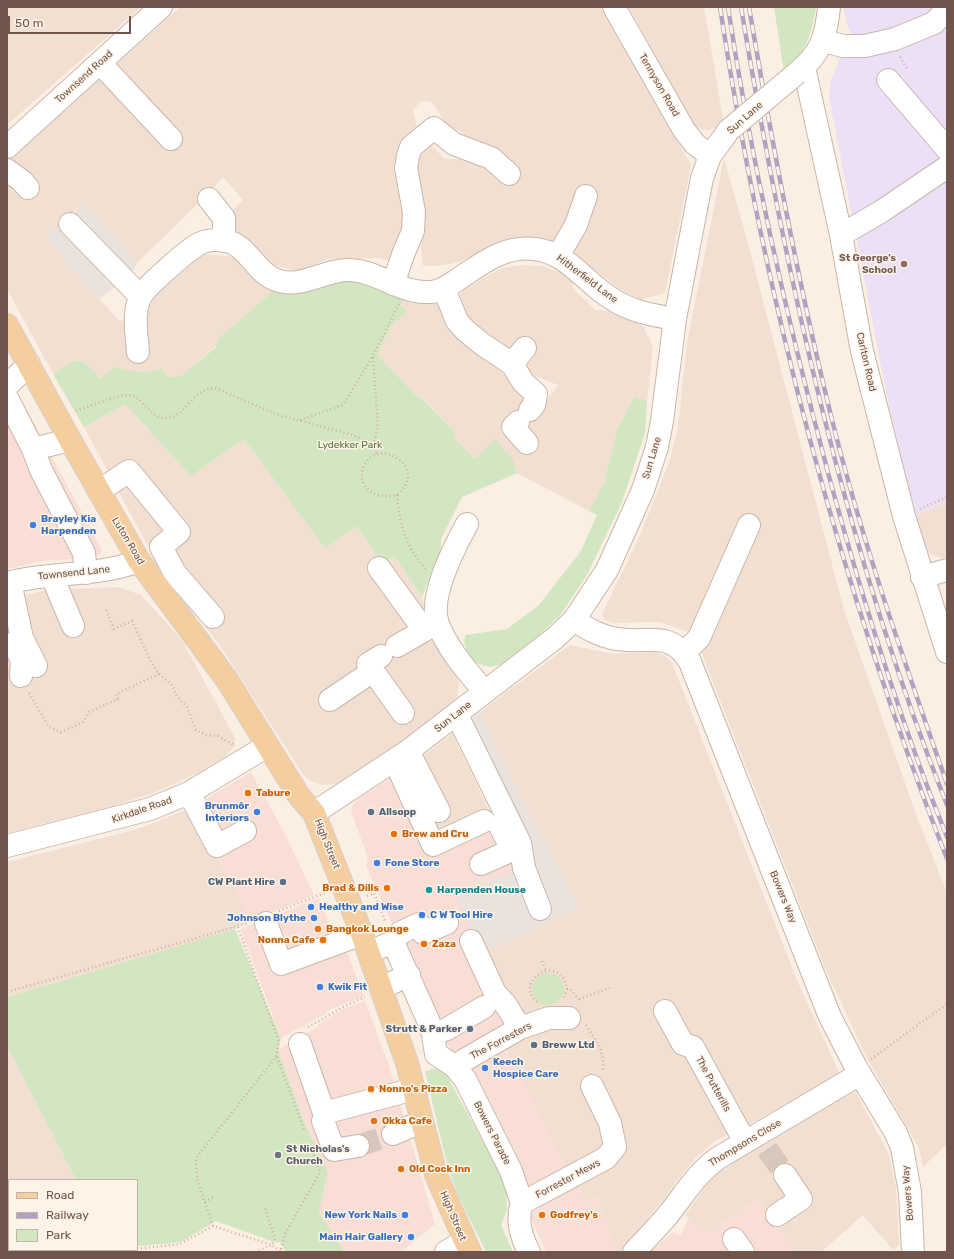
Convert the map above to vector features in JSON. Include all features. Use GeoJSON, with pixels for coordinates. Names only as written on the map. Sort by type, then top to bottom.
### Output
{"type":"FeatureCollection","features":[{"type":"Feature","properties":{"kind":"main road","name":"Luton Road"},"geometry":{"type":"LineString","coordinates":[[7,325],[139,561],[227,680],[259,751]]}},
{"type":"Feature","properties":{"kind":"main road","name":"High Street"},"geometry":{"type":"LineString","coordinates":[[259,751],[314,813],[366,944],[408,1063],[421,1122],[436,1175],[460,1248]]}},
{"type":"Feature","properties":{"kind":"street","name":"Townsend Road"},"geometry":{"type":"LineString","coordinates":[[7,147],[161,7]]}},
{"type":"Feature","properties":{"kind":"street","name":"Tennyson Road"},"geometry":{"type":"LineString","coordinates":[[614,7],[684,130],[695,144],[710,156]]}},
{"type":"Feature","properties":{"kind":"street","name":"Sun Lane"},"geometry":{"type":"LineString","coordinates":[[314,813],[401,756],[453,718],[555,638],[574,620],[607,570],[643,490],[657,447],[662,421],[674,319],[702,178],[710,156],[729,130],[801,70],[818,51],[824,41],[830,7]]}},
{"type":"Feature","properties":{"kind":"street"},"geometry":{"type":"LineString","coordinates":[[824,41],[843,46],[865,46],[895,39],[934,23],[947,9]]}},
{"type":"Feature","properties":{"kind":"street"},"geometry":{"type":"LineString","coordinates":[[100,63],[171,139]]}},
{"type":"Feature","properties":{"kind":"street","name":"Carlton Road"},"geometry":{"type":"LineString","coordinates":[[801,70],[841,235],[862,351],[904,516],[922,577],[945,639]]}},
{"type":"Feature","properties":{"kind":"street"},"geometry":{"type":"LineString","coordinates":[[888,80],[947,149]]}},
{"type":"Feature","properties":{"kind":"street"},"geometry":{"type":"LineString","coordinates":[[400,286],[404,252],[413,231],[414,212],[406,168],[408,156],[411,147],[430,120],[454,144],[491,158],[509,174]]}},
{"type":"Feature","properties":{"kind":"street"},"geometry":{"type":"LineString","coordinates":[[841,235],[888,207],[947,167]]}},
{"type":"Feature","properties":{"kind":"street"},"geometry":{"type":"LineString","coordinates":[[7,170],[22,181],[28,188]]}},
{"type":"Feature","properties":{"kind":"street"},"geometry":{"type":"LineString","coordinates":[[558,256],[576,225],[586,196]]}},
{"type":"Feature","properties":{"kind":"street"},"geometry":{"type":"LineString","coordinates":[[138,352],[136,318],[140,296],[154,282],[198,245],[214,240],[224,241],[224,218],[209,199]]}},
{"type":"Feature","properties":{"kind":"street"},"geometry":{"type":"LineString","coordinates":[[70,224],[140,296]]}},
{"type":"Feature","properties":{"kind":"street","name":"Hitherfield Lane"},"geometry":{"type":"LineString","coordinates":[[224,241],[236,245],[263,272],[279,281],[302,281],[335,271],[350,270],[361,271],[400,286],[431,292],[444,289],[496,254],[509,250],[535,249],[558,256],[614,301],[631,309],[674,319]]}},
{"type":"Feature","properties":{"kind":"street"},"geometry":{"type":"LineString","coordinates":[[444,289],[457,321],[465,330],[482,344],[518,356],[528,408],[513,427],[527,443]]}},
{"type":"Feature","properties":{"kind":"street"},"geometry":{"type":"LineString","coordinates":[[7,386],[29,364]]}},
{"type":"Feature","properties":{"kind":"street"},"geometry":{"type":"LineString","coordinates":[[7,398],[33,449],[41,470],[84,553],[86,573]]}},
{"type":"Feature","properties":{"kind":"street"},"geometry":{"type":"LineString","coordinates":[[33,449],[70,440]]}},
{"type":"Feature","properties":{"kind":"street"},"geometry":{"type":"LineString","coordinates":[[99,491],[129,471],[179,532],[161,547],[175,573],[213,617]]}},
{"type":"Feature","properties":{"kind":"street"},"geometry":{"type":"LineString","coordinates":[[330,700],[384,658],[431,626],[440,583],[451,555],[467,524]]}},
{"type":"Feature","properties":{"kind":"street"},"geometry":{"type":"LineString","coordinates":[[684,653],[699,638],[749,525]]}},
{"type":"Feature","properties":{"kind":"street","name":"Townsend Lane"},"geometry":{"type":"LineString","coordinates":[[8,582],[23,578],[86,573],[124,567],[139,561]]}},
{"type":"Feature","properties":{"kind":"street"},"geometry":{"type":"LineString","coordinates":[[379,568],[431,626],[485,692]]}},
{"type":"Feature","properties":{"kind":"street"},"geometry":{"type":"LineString","coordinates":[[922,577],[947,570]]}},
{"type":"Feature","properties":{"kind":"street"},"geometry":{"type":"LineString","coordinates":[[52,576],[73,626]]}},
{"type":"Feature","properties":{"kind":"street"},"geometry":{"type":"LineString","coordinates":[[8,582],[22,638],[28,671]]}},
{"type":"Feature","properties":{"kind":"street"},"geometry":{"type":"LineString","coordinates":[[7,618],[11,637],[28,671]]}},
{"type":"Feature","properties":{"kind":"street","name":"Bowers Way"},"geometry":{"type":"LineString","coordinates":[[574,620],[595,634],[614,639],[662,640],[676,646],[684,653],[690,662],[830,1017],[858,1072],[896,1134],[902,1148],[910,1192],[907,1251]]}},
{"type":"Feature","properties":{"kind":"street"},"geometry":{"type":"LineString","coordinates":[[384,658],[403,713]]}},
{"type":"Feature","properties":{"kind":"street"},"geometry":{"type":"LineString","coordinates":[[453,718],[508,842],[508,852],[481,864]]}},
{"type":"Feature","properties":{"kind":"street"},"geometry":{"type":"LineString","coordinates":[[453,718],[520,843],[524,868],[540,909]]}},
{"type":"Feature","properties":{"kind":"street","name":"Kirkdale Road"},"geometry":{"type":"LineString","coordinates":[[7,846],[150,809],[189,793],[259,751]]}},
{"type":"Feature","properties":{"kind":"street"},"geometry":{"type":"LineString","coordinates":[[401,756],[439,811]]}},
{"type":"Feature","properties":{"kind":"street"},"geometry":{"type":"LineString","coordinates":[[401,756],[433,845],[484,821]]}},
{"type":"Feature","properties":{"kind":"street"},"geometry":{"type":"LineString","coordinates":[[189,793],[217,846],[245,831]]}},
{"type":"Feature","properties":{"kind":"street"},"geometry":{"type":"LineString","coordinates":[[264,919],[281,964],[366,944],[393,942],[400,933],[419,924],[423,933],[447,922]]}},
{"type":"Feature","properties":{"kind":"street"},"geometry":{"type":"LineString","coordinates":[[471,941],[495,993],[506,1005],[520,1028]]}},
{"type":"Feature","properties":{"kind":"street"},"geometry":{"type":"LineString","coordinates":[[393,942],[409,975],[435,1044],[454,1066]]}},
{"type":"Feature","properties":{"kind":"street"},"geometry":{"type":"LineString","coordinates":[[274,977],[330,955],[344,954],[366,944]]}},
{"type":"Feature","properties":{"kind":"street"},"geometry":{"type":"LineString","coordinates":[[381,988],[409,975]]}},
{"type":"Feature","properties":{"kind":"street"},"geometry":{"type":"LineString","coordinates":[[408,1063],[435,1044],[447,1029],[484,1007]]}},
{"type":"Feature","properties":{"kind":"street","name":"The Putterills"},"geometry":{"type":"LineString","coordinates":[[665,1011],[683,1044],[693,1047],[757,1142]]}},
{"type":"Feature","properties":{"kind":"street","name":"The Forresters"},"geometry":{"type":"LineString","coordinates":[[454,1066],[520,1028],[563,1012]]}},
{"type":"Feature","properties":{"kind":"street"},"geometry":{"type":"LineString","coordinates":[[296,1038],[324,1113],[414,1089]]}},
{"type":"Feature","properties":{"kind":"street","name":"Bowers Parade"},"geometry":{"type":"LineString","coordinates":[[454,1066],[465,1079],[511,1171],[522,1203]]}},
{"type":"Feature","properties":{"kind":"street","name":"Thompsons Close"},"geometry":{"type":"LineString","coordinates":[[634,1252],[667,1216],[696,1176],[706,1167],[757,1142],[858,1072]]}},
{"type":"Feature","properties":{"kind":"street","name":"Forrester Mews"},"geometry":{"type":"LineString","coordinates":[[522,1203],[606,1158],[615,1147],[599,1082]]}},
{"type":"Feature","properties":{"kind":"street"},"geometry":{"type":"LineString","coordinates":[[393,1134],[421,1122]]}},
{"type":"Feature","properties":{"kind":"street"},"geometry":{"type":"LineString","coordinates":[[314,1126],[334,1150],[358,1146]]}},
{"type":"Feature","properties":{"kind":"street"},"geometry":{"type":"LineString","coordinates":[[776,1215],[801,1199],[785,1175]]}},
{"type":"Feature","properties":{"kind":"street"},"geometry":{"type":"LineString","coordinates":[[522,1203],[519,1213],[519,1220],[523,1241],[529,1252]]}},
{"type":"Feature","properties":{"kind":"path"},"geometry":{"type":"LineString","coordinates":[[897,50],[908,70]]}},
{"type":"Feature","properties":{"kind":"path"},"geometry":{"type":"LineString","coordinates":[[299,420],[343,405],[373,356],[400,286]]}},
{"type":"Feature","properties":{"kind":"path"},"geometry":{"type":"LineString","coordinates":[[373,356],[378,427],[373,445]]}},
{"type":"Feature","properties":{"kind":"path"},"geometry":{"type":"LineString","coordinates":[[58,417],[126,395],[137,398],[153,414],[167,418],[178,413],[200,392],[208,388],[216,388],[263,410],[353,434],[373,445],[377,454]]}},
{"type":"Feature","properties":{"kind":"path"},"geometry":{"type":"LineString","coordinates":[[377,454],[392,455],[405,465],[408,472],[406,487],[398,495],[378,495],[371,491],[363,482],[362,475],[365,463],[371,456],[377,454]]}},
{"type":"Feature","properties":{"kind":"path"},"geometry":{"type":"LineString","coordinates":[[398,495],[400,520],[407,544],[414,555],[440,583]]}},
{"type":"Feature","properties":{"kind":"path"},"geometry":{"type":"LineString","coordinates":[[904,516],[947,497]]}},
{"type":"Feature","properties":{"kind":"path"},"geometry":{"type":"LineString","coordinates":[[106,610],[114,629],[132,621],[158,674],[173,686],[175,694],[191,714],[196,730],[200,734],[218,736],[259,751]]}},
{"type":"Feature","properties":{"kind":"path"},"geometry":{"type":"LineString","coordinates":[[28,671],[49,727],[61,732],[83,722],[89,712],[118,699],[116,694],[158,674]]}},
{"type":"Feature","properties":{"kind":"path"},"geometry":{"type":"LineString","coordinates":[[7,992],[347,895],[374,893],[393,942]]}},
{"type":"Feature","properties":{"kind":"path"},"geometry":{"type":"LineString","coordinates":[[213,1226],[197,1180],[196,1158],[276,1057],[279,1042],[238,927]]}},
{"type":"Feature","properties":{"kind":"path"},"geometry":{"type":"LineString","coordinates":[[542,961],[546,970]]}},
{"type":"Feature","properties":{"kind":"path"},"geometry":{"type":"LineString","coordinates":[[563,1012],[567,989],[563,977],[552,971],[546,970],[535,977],[530,988],[534,1000],[563,1012],[599,1043],[603,1057],[603,1072],[599,1082]]}},
{"type":"Feature","properties":{"kind":"path"},"geometry":{"type":"LineString","coordinates":[[563,1012],[579,999],[612,987]]}},
{"type":"Feature","properties":{"kind":"path"},"geometry":{"type":"LineString","coordinates":[[279,1042],[296,1038],[345,1006],[364,998],[381,988]]}},
{"type":"Feature","properties":{"kind":"path"},"geometry":{"type":"LineString","coordinates":[[567,989],[570,989],[579,999]]}},
{"type":"Feature","properties":{"kind":"path"},"geometry":{"type":"LineString","coordinates":[[858,1072],[947,1004]]}},
{"type":"Feature","properties":{"kind":"path"},"geometry":{"type":"LineString","coordinates":[[276,1057],[314,1126]]}},
{"type":"Feature","properties":{"kind":"path"},"geometry":{"type":"LineString","coordinates":[[138,1249],[180,1244],[213,1226],[272,1245],[282,1251],[284,1234],[320,1172],[310,1145]]}},
{"type":"Feature","properties":{"kind":"path"},"geometry":{"type":"LineString","coordinates":[[205,1202],[214,1197]]}},
{"type":"Feature","properties":{"kind":"path"},"geometry":{"type":"LineString","coordinates":[[255,1252],[272,1245],[275,1239],[265,1208]]}},
{"type":"Feature","properties":{"kind":"shaded area"},"geometry":{"type":"Polygon","coordinates":[[[7,7],[141,7],[7,125],[7,7]]]}},
{"type":"Feature","properties":{"kind":"shaded area"},"geometry":{"type":"Polygon","coordinates":[[[180,7],[600,7],[691,165],[665,293],[641,300],[620,289],[563,246],[544,238],[522,237],[504,240],[459,262],[437,266],[423,266],[421,247],[423,231],[415,169],[416,159],[428,142],[445,159],[459,159],[465,155],[467,138],[462,132],[447,126],[436,107],[431,102],[425,101],[420,102],[413,110],[417,128],[406,216],[392,261],[378,258],[329,259],[297,271],[274,265],[231,232],[233,210],[243,200],[223,177],[210,192],[137,263],[84,202],[46,238],[118,320],[144,324],[151,303],[158,293],[203,254],[237,257],[275,289],[219,338],[218,344],[179,377],[167,377],[161,368],[143,373],[131,372],[115,366],[100,379],[86,363],[74,360],[53,374],[7,289],[7,163],[180,7]]]}},
{"type":"Feature","properties":{"kind":"shaded area"},"geometry":{"type":"Polygon","coordinates":[[[629,7],[704,7],[724,125],[709,130],[702,129],[694,125],[629,7]]]}},
{"type":"Feature","properties":{"kind":"shaded area","name":"St George's School"},"geometry":{"type":"Polygon","coordinates":[[[843,7],[947,7],[947,502],[916,515],[891,417],[829,97],[831,80],[840,58],[857,51],[847,24],[843,7]]]}},
{"type":"Feature","properties":{"kind":"shaded area"},"geometry":{"type":"Polygon","coordinates":[[[724,158],[746,236],[844,610],[916,814],[947,893],[947,1144],[923,1167],[919,1148],[867,1058],[825,968],[694,634],[660,622],[612,623],[605,620],[602,614],[641,533],[670,460],[678,428],[687,342],[724,158]]]}},
{"type":"Feature","properties":{"kind":"shaded area"},"geometry":{"type":"Polygon","coordinates":[[[85,202],[137,263],[134,270],[100,299],[46,238],[85,202]]]}},
{"type":"Feature","properties":{"kind":"shaded area"},"geometry":{"type":"Polygon","coordinates":[[[523,265],[541,266],[562,273],[571,279],[574,290],[596,310],[610,311],[643,326],[653,347],[647,402],[635,396],[617,429],[604,483],[589,511],[517,473],[513,459],[475,459],[453,437],[456,433],[422,397],[420,399],[377,355],[391,326],[397,322],[404,299],[419,303],[438,303],[472,350],[502,372],[536,415],[558,385],[528,373],[527,363],[533,351],[525,338],[510,348],[502,349],[470,324],[462,311],[460,296],[464,289],[502,268],[523,265]]]}},
{"type":"Feature","properties":{"kind":"shaded area"},"geometry":{"type":"Polygon","coordinates":[[[7,373],[102,550],[100,554],[76,559],[41,561],[7,569],[7,373]]]}},
{"type":"Feature","properties":{"kind":"shaded area"},"geometry":{"type":"Polygon","coordinates":[[[125,404],[191,476],[244,439],[325,547],[357,526],[382,563],[395,557],[422,597],[433,641],[457,676],[459,683],[457,697],[452,704],[407,738],[344,780],[336,784],[321,785],[309,780],[303,774],[218,643],[168,578],[144,539],[84,427],[125,404]]]}},
{"type":"Feature","properties":{"kind":"shaded area"},"geometry":{"type":"Polygon","coordinates":[[[947,502],[947,558],[942,558],[933,555],[926,550],[916,515],[947,502]]]}},
{"type":"Feature","properties":{"kind":"shaded area"},"geometry":{"type":"Polygon","coordinates":[[[118,587],[141,595],[184,644],[235,738],[235,746],[224,757],[202,771],[156,792],[113,806],[7,833],[7,599],[47,590],[118,587]]]}},
{"type":"Feature","properties":{"kind":"shaded area"},"geometry":{"type":"Polygon","coordinates":[[[570,645],[613,654],[654,652],[665,656],[672,663],[799,985],[840,1074],[755,1121],[715,1141],[696,1157],[622,1252],[616,1252],[598,1197],[586,1203],[579,1189],[539,1208],[537,1201],[569,1174],[505,1047],[483,953],[579,907],[516,789],[480,712],[570,645]]]}},
{"type":"Feature","properties":{"kind":"shaded area"},"geometry":{"type":"Polygon","coordinates":[[[480,712],[516,789],[579,907],[483,953],[460,906],[455,890],[480,884],[510,873],[516,868],[519,859],[458,730],[480,712]]]}},
{"type":"Feature","properties":{"kind":"shaded area"},"geometry":{"type":"Polygon","coordinates":[[[452,734],[488,808],[433,836],[407,768],[452,734]]]}},
{"type":"Feature","properties":{"kind":"shaded area"},"geometry":{"type":"Polygon","coordinates":[[[407,768],[433,836],[488,808],[516,868],[510,873],[480,884],[455,890],[503,994],[509,1027],[454,1057],[366,866],[368,858],[351,811],[353,805],[358,799],[407,768]]]}},
{"type":"Feature","properties":{"kind":"shaded area"},"geometry":{"type":"Polygon","coordinates":[[[251,772],[284,832],[314,895],[251,921],[191,808],[251,772]]]}},
{"type":"Feature","properties":{"kind":"shaded area"},"geometry":{"type":"Polygon","coordinates":[[[191,808],[251,921],[234,927],[235,929],[7,997],[7,862],[138,829],[191,808]]]}},
{"type":"Feature","properties":{"kind":"shaded area"},"geometry":{"type":"Polygon","coordinates":[[[319,898],[338,946],[344,945],[364,996],[327,1011],[327,1013],[281,1038],[241,929],[319,898]]]}},
{"type":"Feature","properties":{"kind":"shaded area"},"geometry":{"type":"Polygon","coordinates":[[[365,1001],[388,1063],[435,1224],[401,1252],[344,1252],[319,1212],[328,1172],[305,1124],[278,1050],[319,1026],[318,1024],[345,1008],[365,1001]]]}},
{"type":"Feature","properties":{"kind":"shaded area"},"geometry":{"type":"Polygon","coordinates":[[[7,1046],[75,1179],[8,1179],[7,1219],[7,1046]]]}},
{"type":"Feature","properties":{"kind":"shaded area"},"geometry":{"type":"Polygon","coordinates":[[[505,1047],[569,1174],[531,1194],[467,1066],[505,1047]]]}},
{"type":"Feature","properties":{"kind":"shaded area"},"geometry":{"type":"Polygon","coordinates":[[[846,1092],[856,1093],[889,1154],[896,1188],[899,1245],[893,1250],[863,1215],[821,1252],[792,1252],[793,1250],[759,1199],[708,1233],[685,1215],[714,1176],[778,1131],[846,1092]]]}},
{"type":"Feature","properties":{"kind":"shaded area"},"geometry":{"type":"Polygon","coordinates":[[[579,1189],[586,1203],[598,1197],[616,1252],[546,1252],[529,1213],[579,1189]]]}},
{"type":"Feature","properties":{"kind":"shaded area"},"geometry":{"type":"Polygon","coordinates":[[[759,1199],[793,1250],[792,1252],[650,1252],[673,1232],[680,1236],[689,1218],[708,1233],[759,1199]]]}},
{"type":"Feature","properties":{"kind":"green space"},"geometry":{"type":"Polygon","coordinates":[[[774,7],[816,7],[807,43],[792,65],[784,72],[774,7]]]}},
{"type":"Feature","properties":{"kind":"green space","name":"Lydekker Park"},"geometry":{"type":"Polygon","coordinates":[[[356,279],[404,299],[401,305],[407,312],[391,326],[377,355],[456,433],[453,437],[475,459],[495,439],[513,459],[517,473],[462,497],[441,539],[441,550],[422,597],[395,557],[382,564],[357,526],[325,548],[244,439],[191,476],[125,404],[84,427],[53,374],[74,360],[86,363],[100,379],[115,366],[138,372],[161,368],[167,377],[179,377],[216,347],[219,338],[275,289],[356,279]]]}},
{"type":"Feature","properties":{"kind":"green space"},"geometry":{"type":"Polygon","coordinates":[[[635,396],[647,402],[645,433],[622,502],[587,575],[561,614],[538,636],[500,665],[489,667],[476,663],[467,652],[464,641],[466,635],[507,629],[539,605],[581,551],[597,515],[589,511],[604,483],[617,429],[635,396]]]}},
{"type":"Feature","properties":{"kind":"green space"},"geometry":{"type":"Polygon","coordinates":[[[235,929],[281,1038],[278,1050],[305,1124],[328,1172],[319,1212],[344,1252],[286,1252],[281,1243],[271,1241],[216,1221],[181,1242],[138,1245],[138,1179],[75,1179],[7,1046],[7,997],[235,929]]]}},
{"type":"Feature","properties":{"kind":"green space"},"geometry":{"type":"Polygon","coordinates":[[[548,973],[554,974],[561,980],[564,989],[563,995],[557,1002],[548,1005],[542,1004],[535,998],[532,989],[533,983],[539,976],[548,973]]]}},
{"type":"Feature","properties":{"kind":"green space"},"geometry":{"type":"Polygon","coordinates":[[[442,1067],[506,1183],[507,1210],[501,1225],[513,1252],[486,1252],[452,1179],[444,1152],[425,1071],[442,1067]]]}},
{"type":"Feature","properties":{"kind":"tunnel"},"geometry":{"type":"LineString","coordinates":[[358,1146],[393,1134]]}},
{"type":"Feature","properties":{"kind":"tunnel"},"geometry":{"type":"LineString","coordinates":[[767,1149],[785,1175]]}},
{"type":"Feature","properties":{"kind":"railway"},"geometry":{"type":"LineString","coordinates":[[720,7],[738,116],[759,224],[783,332],[810,439],[840,545],[873,651],[908,755],[947,859]]}},
{"type":"Feature","properties":{"kind":"railway"},"geometry":{"type":"LineString","coordinates":[[728,7],[748,126],[772,245],[830,480],[883,660],[947,837]]}},
{"type":"Feature","properties":{"kind":"railway"},"geometry":{"type":"LineString","coordinates":[[741,7],[778,210],[799,311],[823,411],[849,511],[878,610],[911,708],[947,805]]}},
{"type":"Feature","properties":{"kind":"railway"},"geometry":{"type":"LineString","coordinates":[[749,7],[794,250],[838,444],[881,591],[947,784]]}},
{"type":"Feature","properties":{"kind":"place","name":"St George's School"},"geometry":{"type":"Point","coordinates":[904,264]}},
{"type":"Feature","properties":{"kind":"place","name":"Brayley Kia Harpenden"},"geometry":{"type":"Point","coordinates":[33,525]}},
{"type":"Feature","properties":{"kind":"place","name":"Tabure"},"geometry":{"type":"Point","coordinates":[248,793]}},
{"type":"Feature","properties":{"kind":"place","name":"Brunmôr Interiors"},"geometry":{"type":"Point","coordinates":[257,812]}},
{"type":"Feature","properties":{"kind":"place","name":"Allsopp"},"geometry":{"type":"Point","coordinates":[371,812]}},
{"type":"Feature","properties":{"kind":"place","name":"Brew and Cru"},"geometry":{"type":"Point","coordinates":[394,834]}},
{"type":"Feature","properties":{"kind":"place","name":"Fone Store"},"geometry":{"type":"Point","coordinates":[377,863]}},
{"type":"Feature","properties":{"kind":"place","name":"CW Plant Hire"},"geometry":{"type":"Point","coordinates":[283,882]}},
{"type":"Feature","properties":{"kind":"place","name":"Brad & Dills"},"geometry":{"type":"Point","coordinates":[387,888]}},
{"type":"Feature","properties":{"kind":"place","name":"Harpenden House"},"geometry":{"type":"Point","coordinates":[429,890]}},
{"type":"Feature","properties":{"kind":"place","name":"Healthy and Wise"},"geometry":{"type":"Point","coordinates":[311,907]}},
{"type":"Feature","properties":{"kind":"place","name":"C W Tool Hire"},"geometry":{"type":"Point","coordinates":[422,915]}},
{"type":"Feature","properties":{"kind":"place","name":"Johnson Blythe"},"geometry":{"type":"Point","coordinates":[314,918]}},
{"type":"Feature","properties":{"kind":"place","name":"Bangkok Lounge"},"geometry":{"type":"Point","coordinates":[318,929]}},
{"type":"Feature","properties":{"kind":"place","name":"Nonna Cafe"},"geometry":{"type":"Point","coordinates":[323,940]}},
{"type":"Feature","properties":{"kind":"place","name":"Zaza"},"geometry":{"type":"Point","coordinates":[424,944]}},
{"type":"Feature","properties":{"kind":"place","name":"Kwik Fit"},"geometry":{"type":"Point","coordinates":[320,987]}},
{"type":"Feature","properties":{"kind":"place","name":"Strutt & Parker"},"geometry":{"type":"Point","coordinates":[470,1029]}},
{"type":"Feature","properties":{"kind":"place","name":"Breww Ltd"},"geometry":{"type":"Point","coordinates":[534,1045]}},
{"type":"Feature","properties":{"kind":"place","name":"Keech Hospice Care"},"geometry":{"type":"Point","coordinates":[485,1068]}},
{"type":"Feature","properties":{"kind":"place","name":"Nonno's Pizza"},"geometry":{"type":"Point","coordinates":[371,1089]}},
{"type":"Feature","properties":{"kind":"place","name":"Okka Cafe"},"geometry":{"type":"Point","coordinates":[374,1121]}},
{"type":"Feature","properties":{"kind":"place","name":"St Nicholas's Church"},"geometry":{"type":"Point","coordinates":[278,1155]}},
{"type":"Feature","properties":{"kind":"place","name":"Old Cock Inn"},"geometry":{"type":"Point","coordinates":[401,1169]}},
{"type":"Feature","properties":{"kind":"place","name":"New York Nails"},"geometry":{"type":"Point","coordinates":[405,1215]}},
{"type":"Feature","properties":{"kind":"place","name":"Godfrey's"},"geometry":{"type":"Point","coordinates":[542,1215]}},
{"type":"Feature","properties":{"kind":"place","name":"Main Hair Gallery"},"geometry":{"type":"Point","coordinates":[411,1237]}}]}
